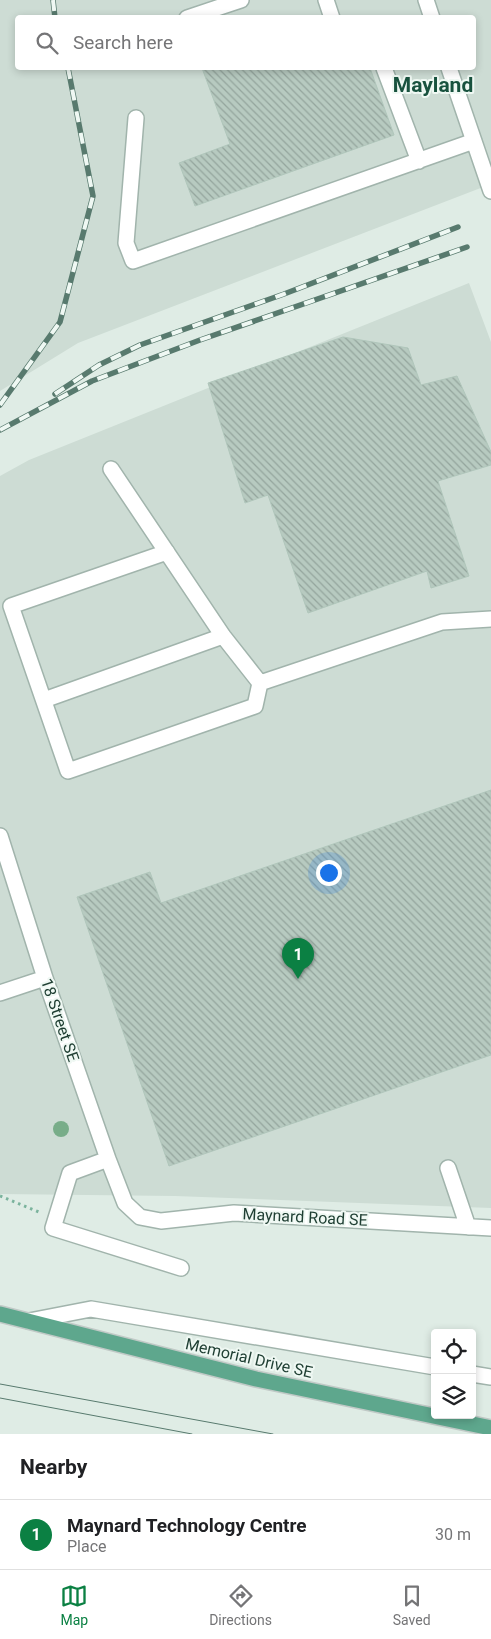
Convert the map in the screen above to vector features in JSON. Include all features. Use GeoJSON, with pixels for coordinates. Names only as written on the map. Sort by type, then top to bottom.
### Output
{"type":"FeatureCollection","features":[{"type":"Feature","properties":{"kind":"main road","name":"Memorial Drive SE"},"geometry":{"type":"LineString","coordinates":[[0,1314],[256,1379],[491,1428]]}},
{"type":"Feature","properties":{"kind":"street"},"geometry":{"type":"LineString","coordinates":[[192,15],[208,5],[240,0]]}},
{"type":"Feature","properties":{"kind":"street"},"geometry":{"type":"LineString","coordinates":[[326,0],[331,15]]}},
{"type":"Feature","properties":{"kind":"street"},"geometry":{"type":"LineString","coordinates":[[426,0],[431,15]]}},
{"type":"Feature","properties":{"kind":"street"},"geometry":{"type":"LineString","coordinates":[[385,70],[419,161]]}},
{"type":"Feature","properties":{"kind":"street"},"geometry":{"type":"LineString","coordinates":[[450,70],[474,141],[485,156],[491,191]]}},
{"type":"Feature","properties":{"kind":"street"},"geometry":{"type":"LineString","coordinates":[[136,118],[126,243],[133,261],[474,141]]}},
{"type":"Feature","properties":{"kind":"street"},"geometry":{"type":"LineString","coordinates":[[111,469],[223,636],[260,683]]}},
{"type":"Feature","properties":{"kind":"street"},"geometry":{"type":"LineString","coordinates":[[167,552],[11,606],[68,771],[255,706],[260,683]]}},
{"type":"Feature","properties":{"kind":"street"},"geometry":{"type":"LineString","coordinates":[[260,683],[442,622],[491,619]]}},
{"type":"Feature","properties":{"kind":"street"},"geometry":{"type":"LineString","coordinates":[[44,700],[223,636]]}},
{"type":"Feature","properties":{"kind":"street","name":"18 Street SE"},"geometry":{"type":"LineString","coordinates":[[0,836],[6,876],[45,978],[125,1203]]}},
{"type":"Feature","properties":{"kind":"street"},"geometry":{"type":"LineString","coordinates":[[0,993],[45,978]]}},
{"type":"Feature","properties":{"kind":"street"},"geometry":{"type":"LineString","coordinates":[[108,1159],[70,1173],[53,1228],[181,1268]]}},
{"type":"Feature","properties":{"kind":"street"},"geometry":{"type":"LineString","coordinates":[[448,1168],[468,1227]]}},
{"type":"Feature","properties":{"kind":"street","name":"Maynard Road SE"},"geometry":{"type":"LineString","coordinates":[[125,1203],[140,1217],[161,1220],[234,1212],[491,1228]]}},
{"type":"Feature","properties":{"kind":"street"},"geometry":{"type":"LineString","coordinates":[[30,1321],[91,1309],[431,1366]]}},
{"type":"Feature","properties":{"kind":"street"},"geometry":{"type":"LineString","coordinates":[[476,1375],[491,1377]]}},
{"type":"Feature","properties":{"kind":"path"},"geometry":{"type":"LineString","coordinates":[[0,1196],[45,1215]]}},
{"type":"Feature","properties":{"kind":"shaded area"},"geometry":{"type":"Polygon","coordinates":[[[0,0],[491,0],[491,184],[78,343],[0,391],[0,0]]]}},
{"type":"Feature","properties":{"kind":"shaded area"},"geometry":{"type":"Polygon","coordinates":[[[469,283],[491,342],[491,1208],[175,1196],[0,1194],[0,476],[29,460],[469,283]]]}},
{"type":"Feature","properties":{"kind":"building"},"geometry":{"type":"Polygon","coordinates":[[[203,70],[371,70],[394,135],[195,206],[179,163],[230,144],[203,70]]]}},
{"type":"Feature","properties":{"kind":"building"},"geometry":{"type":"Polygon","coordinates":[[[343,337],[408,348],[421,385],[457,376],[491,452],[491,465],[438,481],[469,576],[431,588],[427,571],[308,613],[268,495],[245,503],[208,383],[343,337]]]}},
{"type":"Feature","properties":{"kind":"building"},"geometry":{"type":"Polygon","coordinates":[[[491,790],[491,1055],[169,1166],[77,897],[150,872],[161,903],[491,790]]]}},
{"type":"Feature","properties":{"kind":"tram line"},"geometry":{"type":"LineString","coordinates":[[0,1384],[273,1434]]}},
{"type":"Feature","properties":{"kind":"tram line"},"geometry":{"type":"LineString","coordinates":[[0,1398],[192,1434]]}},
{"type":"Feature","properties":{"kind":"railway"},"geometry":{"type":"LineString","coordinates":[[53,0],[55,15]]}},
{"type":"Feature","properties":{"kind":"railway"},"geometry":{"type":"LineString","coordinates":[[0,405],[60,322],[93,196],[68,70]]}},
{"type":"Feature","properties":{"kind":"railway"},"geometry":{"type":"LineString","coordinates":[[55,394],[99,365],[140,345],[284,294],[458,227]]}},
{"type":"Feature","properties":{"kind":"railway"},"geometry":{"type":"LineString","coordinates":[[0,430],[92,381],[200,340],[467,247]]}},
{"type":"Feature","properties":{"kind":"place","name":"Maynard Technology Centre"},"geometry":{"type":"Point","coordinates":[298,979]}},
{"type":"Feature","properties":{"kind":"district","name":"Mayland"},"geometry":{"type":"Point","coordinates":[433,85]}}]}
